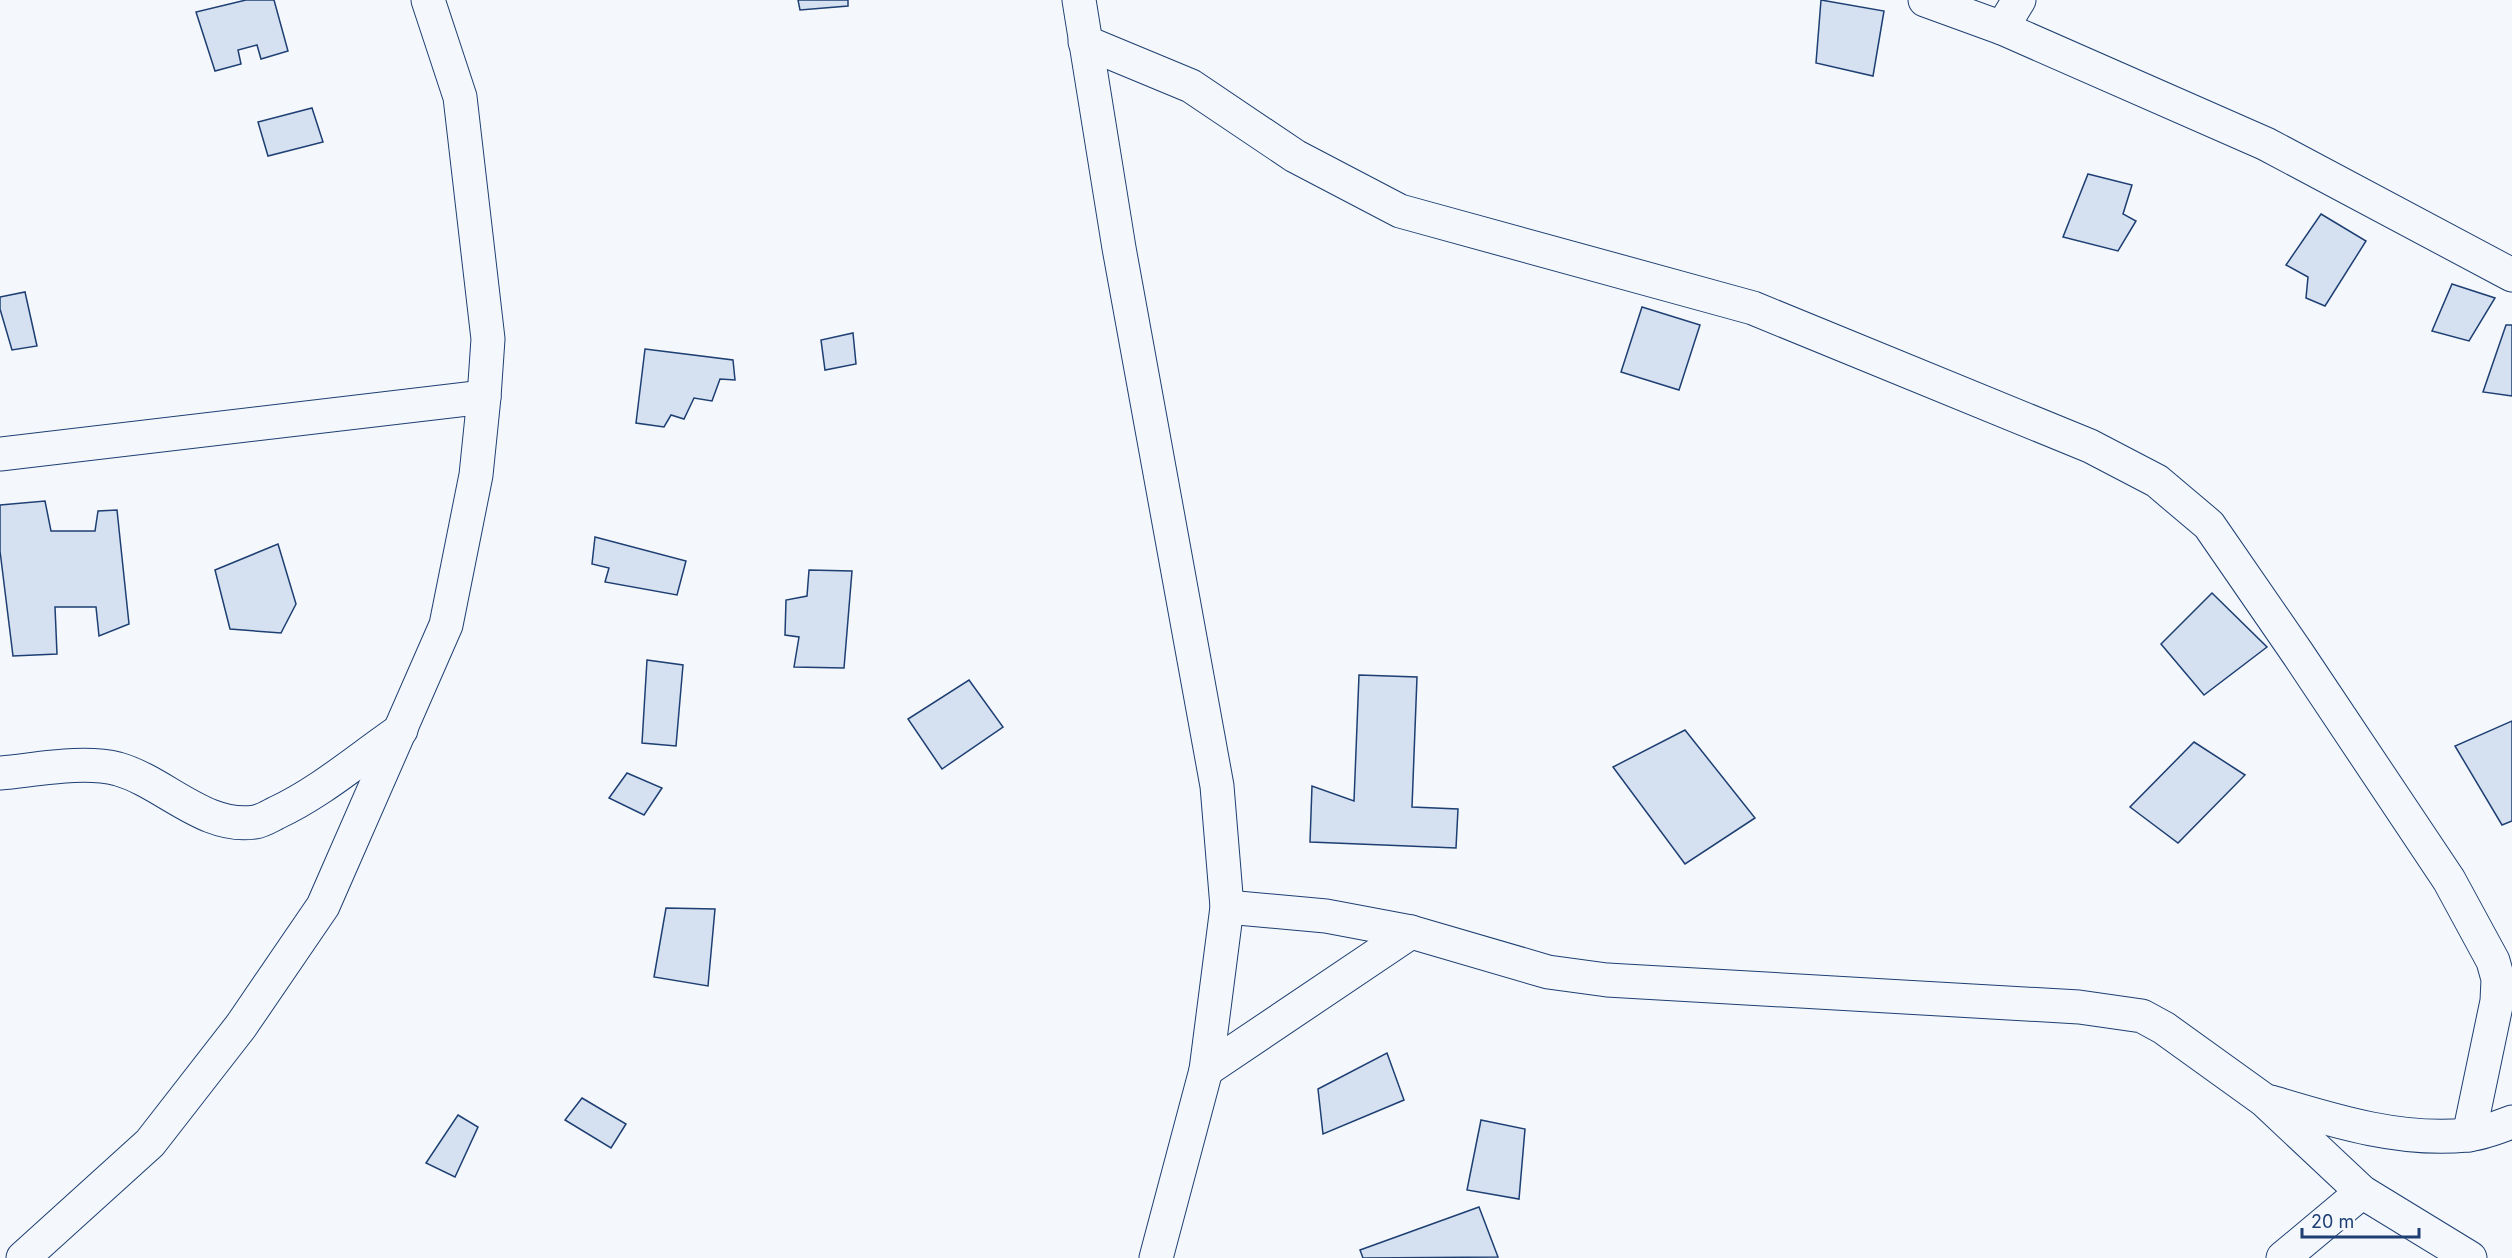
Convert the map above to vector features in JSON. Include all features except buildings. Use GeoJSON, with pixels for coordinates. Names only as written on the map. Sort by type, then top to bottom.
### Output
{"type":"FeatureCollection","features":[{"type":"Feature","properties":{"kind":"street"},"geometry":{"type":"LineString","coordinates":[[23,1258],[150,1143],[241,1026],[323,906],[446,625],[476,475],[488,339],[460,97],[428,0]]}},
{"type":"Feature","properties":{"kind":"street"},"geometry":{"type":"LineString","coordinates":[[1078,0],[1119,248],[1217,786],[1227,907],[1206,1070],[1156,1258]]}},
{"type":"Feature","properties":{"kind":"street"},"geometry":{"type":"LineString","coordinates":[[1925,0],[2002,28],[2266,144],[2512,275]]}},
{"type":"Feature","properties":{"kind":"street"},"geometry":{"type":"LineString","coordinates":[[2002,28],[2019,0]]}},
{"type":"Feature","properties":{"kind":"street"},"geometry":{"type":"LineString","coordinates":[[1085,42],[1191,86],[1295,156],[1400,211],[1753,308],[2090,446],[2157,481],[2209,525],[2449,880],[2493,961],[2498,979],[2497,1001],[2469,1135]]}},
{"type":"Feature","properties":{"kind":"street"},"geometry":{"type":"LineString","coordinates":[[0,454],[484,397]]}},
{"type":"Feature","properties":{"kind":"street"},"geometry":{"type":"LineString","coordinates":[[0,773],[75,766],[115,769],[144,778],[224,821],[256,822],[296,803],[400,730]]}},
{"type":"Feature","properties":{"kind":"street"},"geometry":{"type":"LineString","coordinates":[[1227,907],[1326,916],[1411,932],[1548,972],[1607,980],[2079,1007],[2142,1016],[2164,1028],[2264,1100],[2362,1192],[2470,1258]]}},
{"type":"Feature","properties":{"kind":"street"},"geometry":{"type":"LineString","coordinates":[[1206,1070],[1411,932]]}},
{"type":"Feature","properties":{"kind":"street"},"geometry":{"type":"LineString","coordinates":[[2264,1100],[2334,1121],[2403,1134],[2469,1135],[2512,1122]]}},
{"type":"Feature","properties":{"kind":"street"},"geometry":{"type":"LineString","coordinates":[[2283,1258],[2362,1192]]}}]}
